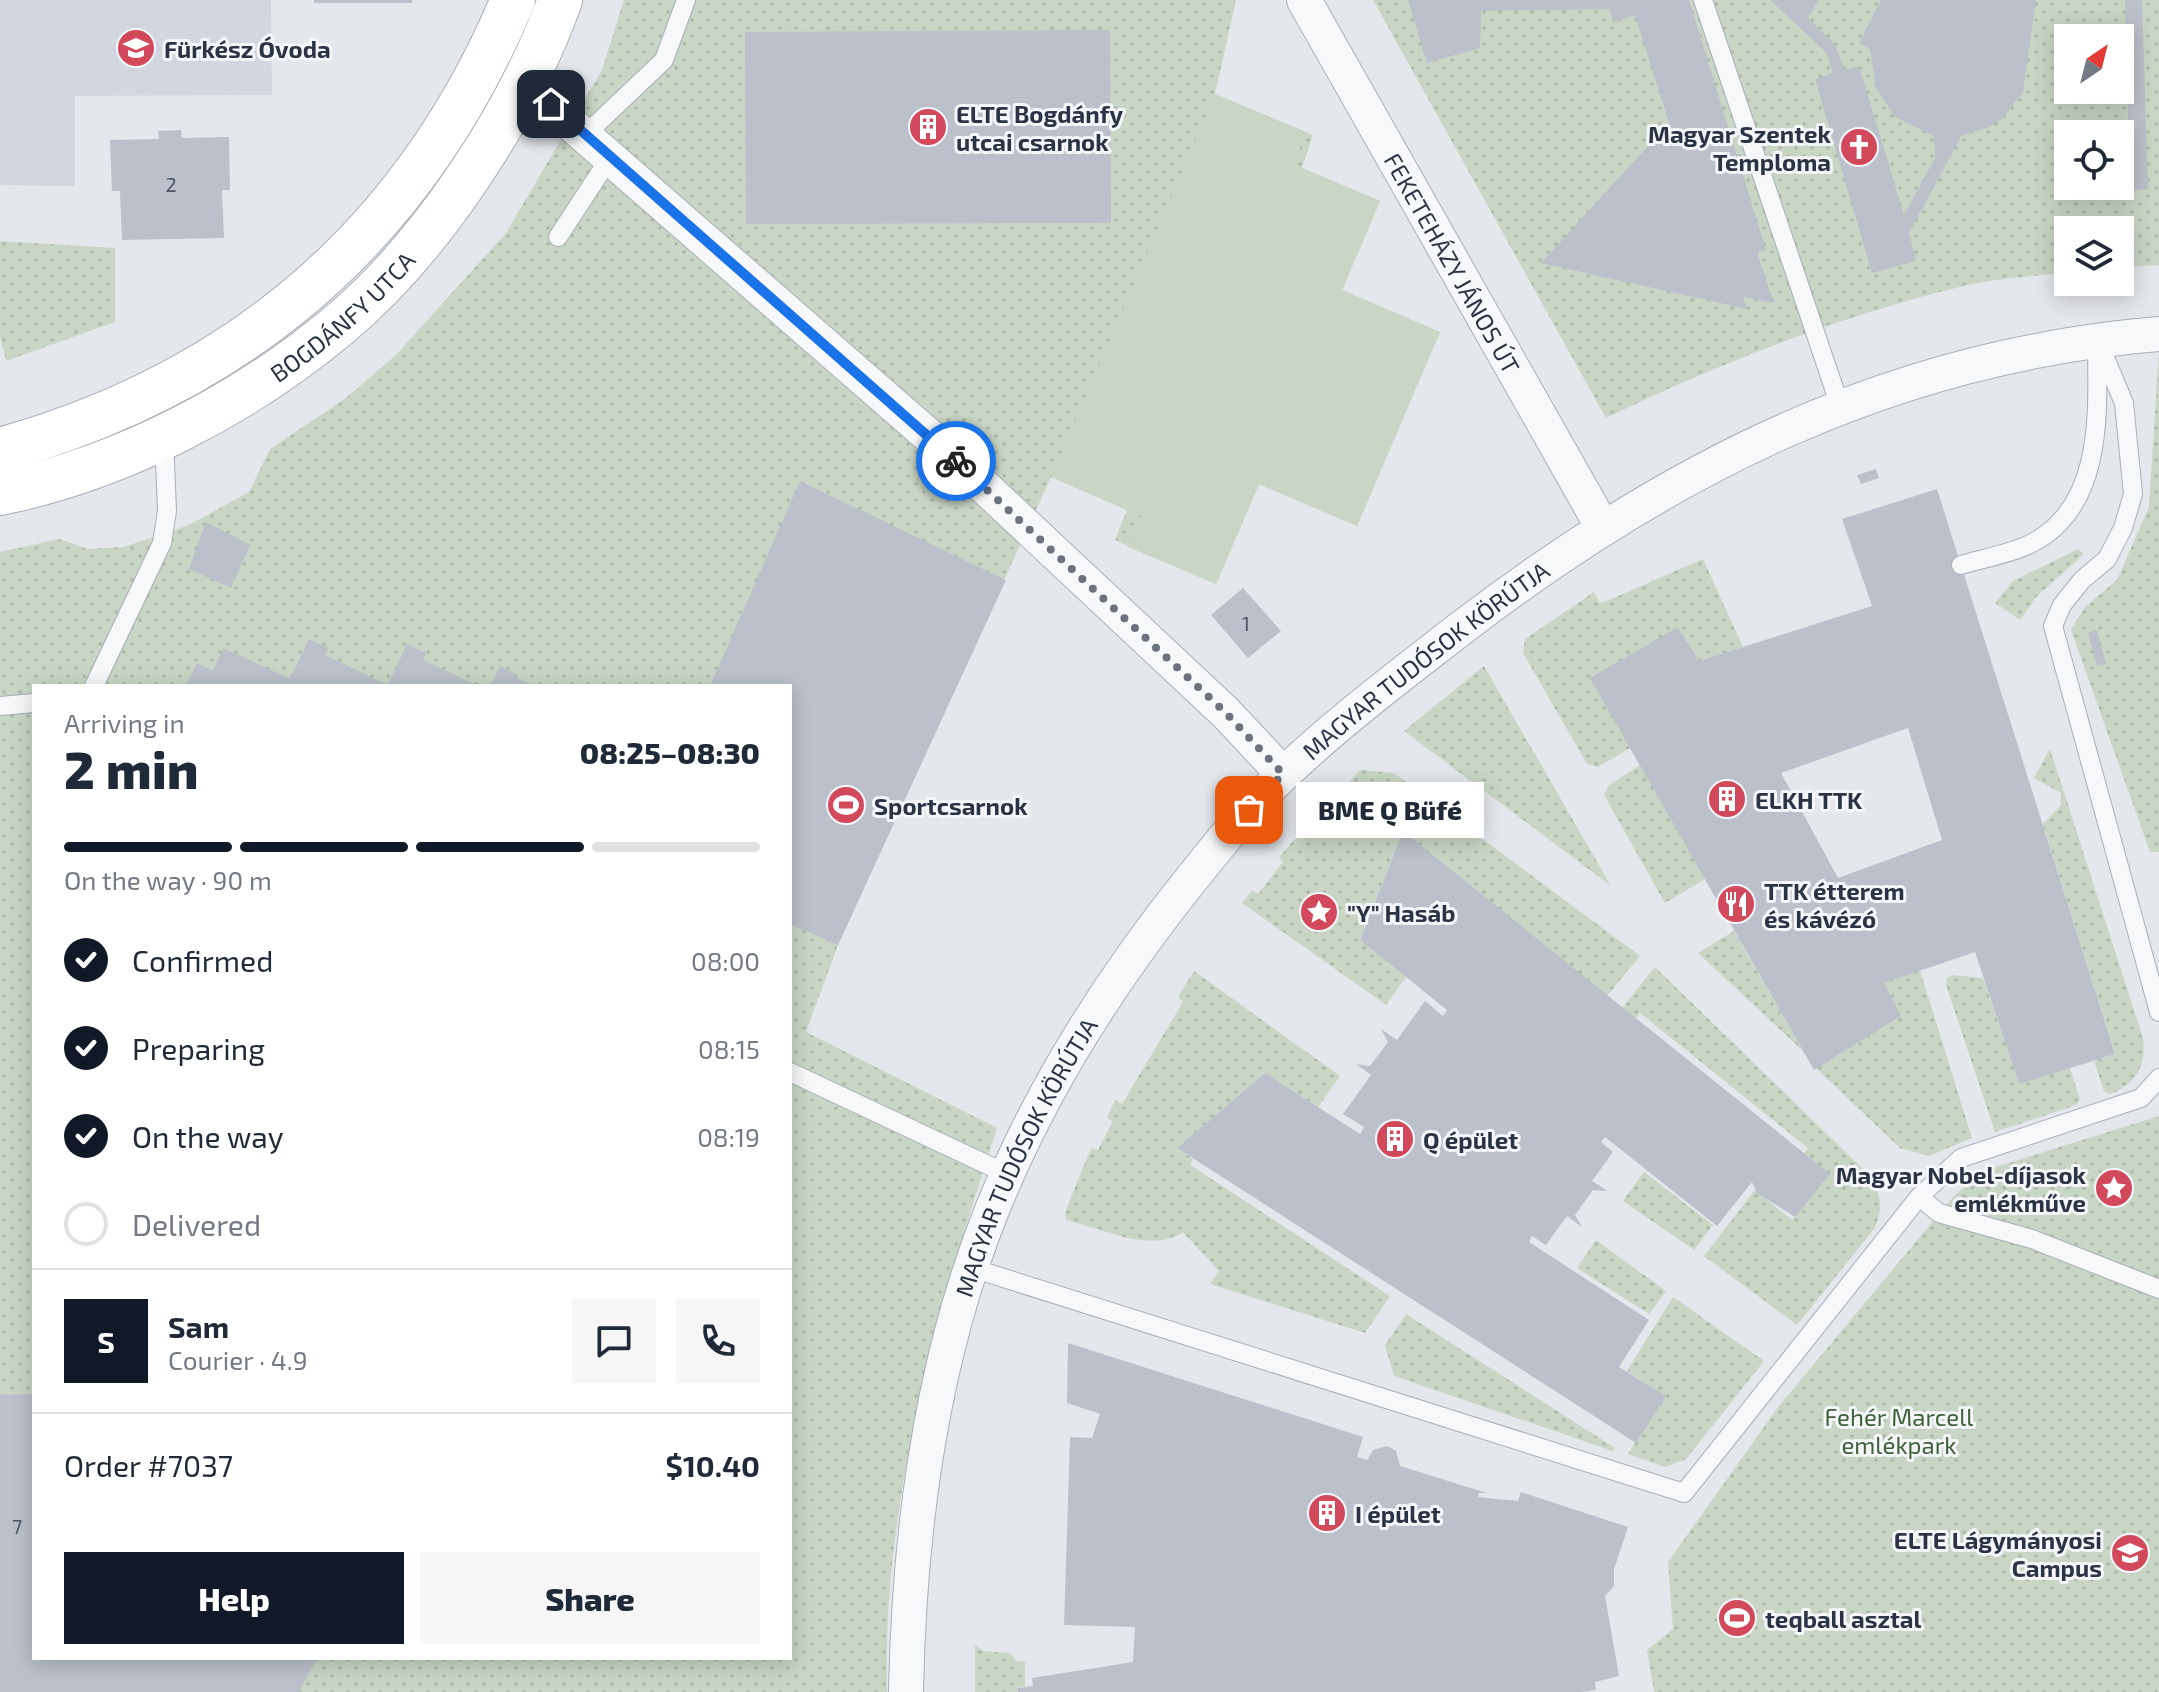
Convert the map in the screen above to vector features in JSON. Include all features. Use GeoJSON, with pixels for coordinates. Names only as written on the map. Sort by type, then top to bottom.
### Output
{"type":"FeatureCollection","features":[{"type":"Feature","properties":{"kind":"main road","name":"BOGDÁNFY UTCA"},"geometry":{"type":"LineString","coordinates":[[0,450],[110,413],[259,331],[301,298],[338,264],[417,175],[471,86],[513,0]]}},
{"type":"Feature","properties":{"kind":"main road","name":"BOGDÁNFY UTCA"},"geometry":{"type":"LineString","coordinates":[[0,493],[97,465],[164,435],[254,387],[317,342],[367,299],[417,242],[464,180],[524,83],[560,0]]}},
{"type":"Feature","properties":{"kind":"street","name":"FEKETEHÁZY JÁNOS ÚT"},"geometry":{"type":"LineString","coordinates":[[1304,0],[1602,526]]}},
{"type":"Feature","properties":{"kind":"street"},"geometry":{"type":"LineString","coordinates":[[524,83],[599,145],[944,449],[1226,713],[1283,774]]}},
{"type":"Feature","properties":{"kind":"street","name":"MAGYAR TUDÓSOK KÖRÚTJA"},"geometry":{"type":"LineString","coordinates":[[906,1692],[911,1565],[924,1474],[949,1354],[972,1268],[1009,1175],[1052,1081],[1105,994],[1232,829],[1283,774],[1403,673],[1602,526],[1778,432],[1840,406],[1952,369],[2097,339],[2159,334]]}},
{"type":"Feature","properties":{"kind":"lane"},"geometry":{"type":"LineString","coordinates":[[558,237],[580,203],[599,145],[664,60],[686,0]]}},
{"type":"Feature","properties":{"kind":"lane"},"geometry":{"type":"LineString","coordinates":[[1703,0],[1840,406]]}},
{"type":"Feature","properties":{"kind":"lane"},"geometry":{"type":"LineString","coordinates":[[1961,565],[2031,544],[2065,519],[2077,502],[2095,441],[2097,339]]}},
{"type":"Feature","properties":{"kind":"lane"},"geometry":{"type":"LineString","coordinates":[[2097,339],[2124,403],[2133,494],[2123,528],[2107,559],[2082,580],[2062,605],[2053,626],[2159,1012]]}},
{"type":"Feature","properties":{"kind":"lane"},"geometry":{"type":"LineString","coordinates":[[95,684],[162,543],[167,511],[164,435]]}},
{"type":"Feature","properties":{"kind":"lane"},"geometry":{"type":"LineString","coordinates":[[0,706],[32,703]]}},
{"type":"Feature","properties":{"kind":"lane"},"geometry":{"type":"LineString","coordinates":[[792,1073],[1009,1175]]}},
{"type":"Feature","properties":{"kind":"lane"},"geometry":{"type":"LineString","coordinates":[[972,1268],[1684,1493],[1919,1197],[1961,1158],[2141,1098],[2159,1078]]}},
{"type":"Feature","properties":{"kind":"lane"},"geometry":{"type":"LineString","coordinates":[[1919,1197],[1939,1213],[2032,1239],[2159,1289]]}},
{"type":"Feature","properties":{"kind":"shaded area","name":"Fürkész Óvoda"},"geometry":{"type":"Polygon","coordinates":[[[0,0],[271,0],[272,95],[75,96],[75,186],[0,185],[0,0]]]}},
{"type":"Feature","properties":{"kind":"green space"},"geometry":{"type":"Polygon","coordinates":[[[624,0],[1236,0],[1215,94],[1313,135],[1302,168],[1380,201],[1342,290],[1440,332],[1357,526],[1259,484],[1216,584],[1115,540],[1127,510],[1051,477],[838,945],[806,1032],[997,1128],[935,1336],[904,1477],[888,1620],[887,1692],[0,1692],[0,552],[59,539],[88,549],[124,547],[189,525],[249,492],[270,449],[346,398],[396,355],[506,233],[602,70],[624,0]]]}},
{"type":"Feature","properties":{"kind":"green space"},"geometry":{"type":"Polygon","coordinates":[[[1373,0],[2159,0],[2159,265],[2134,266],[2134,216],[2054,216],[2054,274],[1973,284],[1869,312],[1780,343],[1606,418],[1373,0]]]}},
{"type":"Feature","properties":{"kind":"green space"},"geometry":{"type":"Polygon","coordinates":[[[1215,94],[1306,133],[1293,164],[1380,201],[1342,290],[1440,332],[1357,526],[1259,484],[1216,584],[1128,547],[1141,516],[1051,477],[1215,94]]]}},
{"type":"Feature","properties":{"kind":"green space"},"geometry":{"type":"Polygon","coordinates":[[[0,241],[115,248],[115,322],[6,361],[0,337],[0,241]]]}},
{"type":"Feature","properties":{"kind":"green space"},"geometry":{"type":"Polygon","coordinates":[[[2159,349],[2159,852],[2150,852],[2071,630],[2085,607],[2117,580],[2149,507],[2159,349]]]}},
{"type":"Feature","properties":{"kind":"green space"},"geometry":{"type":"Polygon","coordinates":[[[2078,549],[2084,554],[2036,597],[2020,620],[1995,603],[2013,581],[2078,549]]]}},
{"type":"Feature","properties":{"kind":"green space"},"geometry":{"type":"Polygon","coordinates":[[[1703,559],[1743,647],[1699,661],[1678,627],[1630,748],[1598,767],[1587,764],[1523,653],[1525,639],[1594,592],[1600,603],[1703,559]]]}},
{"type":"Feature","properties":{"kind":"green space"},"geometry":{"type":"Polygon","coordinates":[[[1484,666],[1611,886],[1404,731],[1484,666]]]}},
{"type":"Feature","properties":{"kind":"green space"},"geometry":{"type":"Polygon","coordinates":[[[2050,749],[2143,1038],[2143,1057],[2137,1073],[2126,1085],[2110,1094],[2104,1091],[2094,1061],[2115,1054],[2043,824],[2061,805],[2061,793],[2034,778],[2050,749]]]}},
{"type":"Feature","properties":{"kind":"green space"},"geometry":{"type":"Polygon","coordinates":[[[1640,765],[1705,879],[1665,903],[1604,795],[1609,785],[1640,765]]]}},
{"type":"Feature","properties":{"kind":"green space"},"geometry":{"type":"Polygon","coordinates":[[[1360,770],[1394,773],[1640,956],[1607,996],[1403,831],[1360,939],[1406,977],[1386,1005],[1242,903],[1252,890],[1258,894],[1283,862],[1279,857],[1310,822],[1317,827],[1337,805],[1332,800],[1360,770]]]}},
{"type":"Feature","properties":{"kind":"green space"},"geometry":{"type":"Polygon","coordinates":[[[1734,931],[1803,1051],[1698,953],[1734,931]]]}},
{"type":"Feature","properties":{"kind":"green space"},"geometry":{"type":"Polygon","coordinates":[[[1655,967],[1869,1175],[1876,1188],[1880,1208],[1874,1229],[1797,1325],[1704,1256],[1755,1190],[1792,1220],[1829,1174],[1804,1154],[1808,1148],[1640,1013],[1635,1019],[1622,1008],[1655,967]]]}},
{"type":"Feature","properties":{"kind":"green space"},"geometry":{"type":"Polygon","coordinates":[[[1920,970],[1972,1138],[1929,1156],[1900,1148],[1816,1068],[1901,1016],[1884,983],[1920,970]]]}},
{"type":"Feature","properties":{"kind":"green space"},"geometry":{"type":"Polygon","coordinates":[[[1194,971],[1340,1076],[1318,1107],[1265,1073],[1177,1148],[1193,1159],[1190,1165],[1390,1296],[1365,1333],[1210,1284],[1219,1271],[1183,1232],[1156,1241],[1141,1240],[1066,1220],[1065,1212],[1091,1148],[1098,1150],[1113,1121],[1107,1118],[1115,1100],[1122,1104],[1183,1002],[1178,997],[1194,971]]]}},
{"type":"Feature","properties":{"kind":"green space"},"geometry":{"type":"Polygon","coordinates":[[[1952,975],[1983,978],[2019,1083],[2070,1068],[2080,1099],[2076,1105],[1995,1132],[1946,985],[1947,978],[1952,975]]]}},
{"type":"Feature","properties":{"kind":"green space","name":"Fehér Marcell emlékpark"},"geometry":{"type":"Polygon","coordinates":[[[2159,1116],[2159,1692],[1654,1692],[1647,1650],[1673,1629],[1668,1562],[1779,1406],[1954,1196],[1983,1171],[2159,1116]]]}},
{"type":"Feature","properties":{"kind":"green space"},"geometry":{"type":"Polygon","coordinates":[[[1644,1172],[1713,1225],[1694,1250],[1623,1201],[1644,1172]]]}},
{"type":"Feature","properties":{"kind":"green space"},"geometry":{"type":"Polygon","coordinates":[[[1596,1240],[1666,1291],[1649,1314],[1577,1268],[1596,1240]]]}},
{"type":"Feature","properties":{"kind":"green space"},"geometry":{"type":"Polygon","coordinates":[[[1673,1297],[1764,1361],[1686,1459],[1665,1467],[1628,1454],[1665,1396],[1627,1371],[1673,1297]]]}},
{"type":"Feature","properties":{"kind":"green space"},"geometry":{"type":"Polygon","coordinates":[[[1406,1314],[1615,1448],[1613,1451],[1394,1376],[1385,1345],[1406,1314]]]}},
{"type":"Feature","properties":{"kind":"green space"},"geometry":{"type":"Polygon","coordinates":[[[975,1645],[983,1651],[1010,1653],[1016,1661],[1025,1662],[1025,1686],[1017,1687],[1017,1692],[975,1692],[975,1645]]]}},
{"type":"Feature","properties":{"kind":"building"},"geometry":{"type":"Polygon","coordinates":[[[314,0],[412,0],[412,3],[314,3],[314,0]]]}},
{"type":"Feature","properties":{"kind":"building"},"geometry":{"type":"Polygon","coordinates":[[[1408,0],[1689,0],[1766,250],[1757,252],[1774,303],[1743,297],[1747,309],[1541,263],[1669,123],[1635,15],[1613,23],[1610,9],[1481,11],[1480,48],[1427,63],[1408,0]]]}},
{"type":"Feature","properties":{"kind":"building","name":"Magyar Szentek Temploma"},"geometry":{"type":"Polygon","coordinates":[[[1770,0],[1819,0],[1808,18],[1835,44],[1844,70],[1859,66],[1904,215],[1935,158],[1934,136],[1895,117],[1876,88],[1870,49],[1859,43],[1881,0],[2036,0],[2023,92],[2003,118],[1988,128],[1962,135],[1909,233],[1916,261],[1872,273],[1815,79],[1833,73],[1826,52],[1770,0]]]}},
{"type":"Feature","properties":{"kind":"building"},"geometry":{"type":"Polygon","coordinates":[[[2125,0],[2142,0],[2148,189],[2134,190],[2134,120],[2128,120],[2128,104],[2134,104],[2134,24],[2126,24],[2125,0]]]}},
{"type":"Feature","properties":{"kind":"building","name":"ELTE Bogdánfy utcai csarnok"},"geometry":{"type":"Polygon","coordinates":[[[1110,30],[1111,223],[746,224],[745,32],[1110,30]]]}},
{"type":"Feature","properties":{"kind":"building"},"geometry":{"type":"Polygon","coordinates":[[[181,130],[182,138],[229,137],[230,190],[222,190],[224,238],[122,240],[120,191],[112,191],[110,140],[159,139],[158,131],[181,130]]]}},
{"type":"Feature","properties":{"kind":"building"},"geometry":{"type":"Polygon","coordinates":[[[1876,469],[1879,478],[1861,484],[1857,475],[1876,469]]]}},
{"type":"Feature","properties":{"kind":"building","name":"Sportcsarnok"},"geometry":{"type":"Polygon","coordinates":[[[800,481],[1006,580],[838,945],[792,925],[792,684],[711,684],[800,481]]]}},
{"type":"Feature","properties":{"kind":"building","name":"ELKH TTK"},"geometry":{"type":"Polygon","coordinates":[[[1937,489],[2115,1054],[2019,1084],[1975,952],[1884,983],[1901,1016],[1814,1070],[1590,678],[1678,627],[1699,661],[1872,606],[1842,519],[1937,489]],[[1908,728],[1781,773],[1838,878],[1942,840],[1908,728]]]}},
{"type":"Feature","properties":{"kind":"building"},"geometry":{"type":"Polygon","coordinates":[[[206,522],[250,545],[231,588],[189,569],[206,522]]]}},
{"type":"Feature","properties":{"kind":"building"},"geometry":{"type":"Polygon","coordinates":[[[1243,588],[1281,631],[1248,658],[1211,615],[1243,588]]]}},
{"type":"Feature","properties":{"kind":"building"},"geometry":{"type":"Polygon","coordinates":[[[2097,630],[2106,664],[2097,666],[2088,633],[2097,630]]]}},
{"type":"Feature","properties":{"kind":"building"},"geometry":{"type":"Polygon","coordinates":[[[309,639],[328,648],[325,655],[386,684],[187,684],[197,663],[213,671],[223,648],[290,679],[309,639]]]}},
{"type":"Feature","properties":{"kind":"building"},"geometry":{"type":"Polygon","coordinates":[[[407,644],[426,653],[423,660],[475,684],[388,684],[407,644]]]}},
{"type":"Feature","properties":{"kind":"building"},"geometry":{"type":"Polygon","coordinates":[[[500,666],[531,684],[492,684],[500,666]]]}},
{"type":"Feature","properties":{"kind":"building","name":"Q épület"},"geometry":{"type":"Polygon","coordinates":[[[1403,831],[1830,1174],[1795,1217],[1757,1193],[1752,1182],[1717,1226],[1605,1137],[1601,1142],[1613,1152],[1592,1181],[1608,1191],[1593,1190],[1575,1215],[1582,1227],[1567,1216],[1546,1245],[1532,1236],[1529,1242],[1649,1320],[1619,1367],[1666,1396],[1636,1443],[1177,1148],[1265,1073],[1360,1134],[1364,1127],[1343,1114],[1371,1075],[1356,1064],[1370,1066],[1388,1042],[1381,1029],[1397,1040],[1425,1001],[1443,1016],[1447,1010],[1360,940],[1403,831]]]}},
{"type":"Feature","properties":{"kind":"building","name":"I épület"},"geometry":{"type":"Polygon","coordinates":[[[1068,1343],[1363,1437],[1357,1457],[1367,1460],[1373,1450],[1387,1446],[1396,1451],[1400,1466],[1487,1493],[1479,1493],[1478,1497],[1518,1501],[1521,1492],[1628,1527],[1614,1569],[1614,1586],[1605,1596],[1619,1676],[1595,1682],[1596,1690],[1582,1692],[1018,1692],[1017,1688],[1033,1686],[1032,1678],[1133,1662],[1135,1627],[1064,1625],[1070,1437],[1092,1438],[1100,1414],[1067,1403],[1068,1343]]]}},
{"type":"Feature","properties":{"kind":"building"},"geometry":{"type":"Polygon","coordinates":[[[32,1394],[32,1660],[316,1660],[299,1692],[0,1692],[0,1395],[32,1394]]]}},
{"type":"Feature","properties":{"kind":"way so far"},"geometry":{"type":"LineString","coordinates":[[956,461],[1226,713],[1283,774],[1249,810]]}},
{"type":"Feature","properties":{"kind":"place","name":"Fürkész Óvoda"},"geometry":{"type":"Point","coordinates":[136,48]}},
{"type":"Feature","properties":{"kind":"place","name":"ELTE Bogdánfy utcai csarnok"},"geometry":{"type":"Point","coordinates":[928,127]}},
{"type":"Feature","properties":{"kind":"place","name":"Magyar Szentek Temploma"},"geometry":{"type":"Point","coordinates":[1859,147]}},
{"type":"Feature","properties":{"kind":"place","name":"ELKH TTK"},"geometry":{"type":"Point","coordinates":[1727,799]}},
{"type":"Feature","properties":{"kind":"place","name":"Sportcsarnok"},"geometry":{"type":"Point","coordinates":[846,805]}},
{"type":"Feature","properties":{"kind":"place","name":"BME Q Büfé"},"geometry":{"type":"Point","coordinates":[1249,810]}},
{"type":"Feature","properties":{"kind":"place","name":"TTK étterem és kávézó"},"geometry":{"type":"Point","coordinates":[1736,904]}},
{"type":"Feature","properties":{"kind":"place","name":"\"Y\" Hasáb"},"geometry":{"type":"Point","coordinates":[1319,912]}},
{"type":"Feature","properties":{"kind":"place","name":"Q épület"},"geometry":{"type":"Point","coordinates":[1395,1139]}},
{"type":"Feature","properties":{"kind":"place","name":"Magyar Nobel-díjasok emlékműve"},"geometry":{"type":"Point","coordinates":[2114,1188]}},
{"type":"Feature","properties":{"kind":"place","name":"I épület"},"geometry":{"type":"Point","coordinates":[1327,1513]}},
{"type":"Feature","properties":{"kind":"place","name":"ELTE Lágymányosi Campus"},"geometry":{"type":"Point","coordinates":[2130,1553]}},
{"type":"Feature","properties":{"kind":"place","name":"teqball asztal"},"geometry":{"type":"Point","coordinates":[1737,1618]}},
{"type":"Feature","properties":{"kind":"route"},"geometry":{"type":"LineString","coordinates":[[551,104],[956,461]]}}]}
